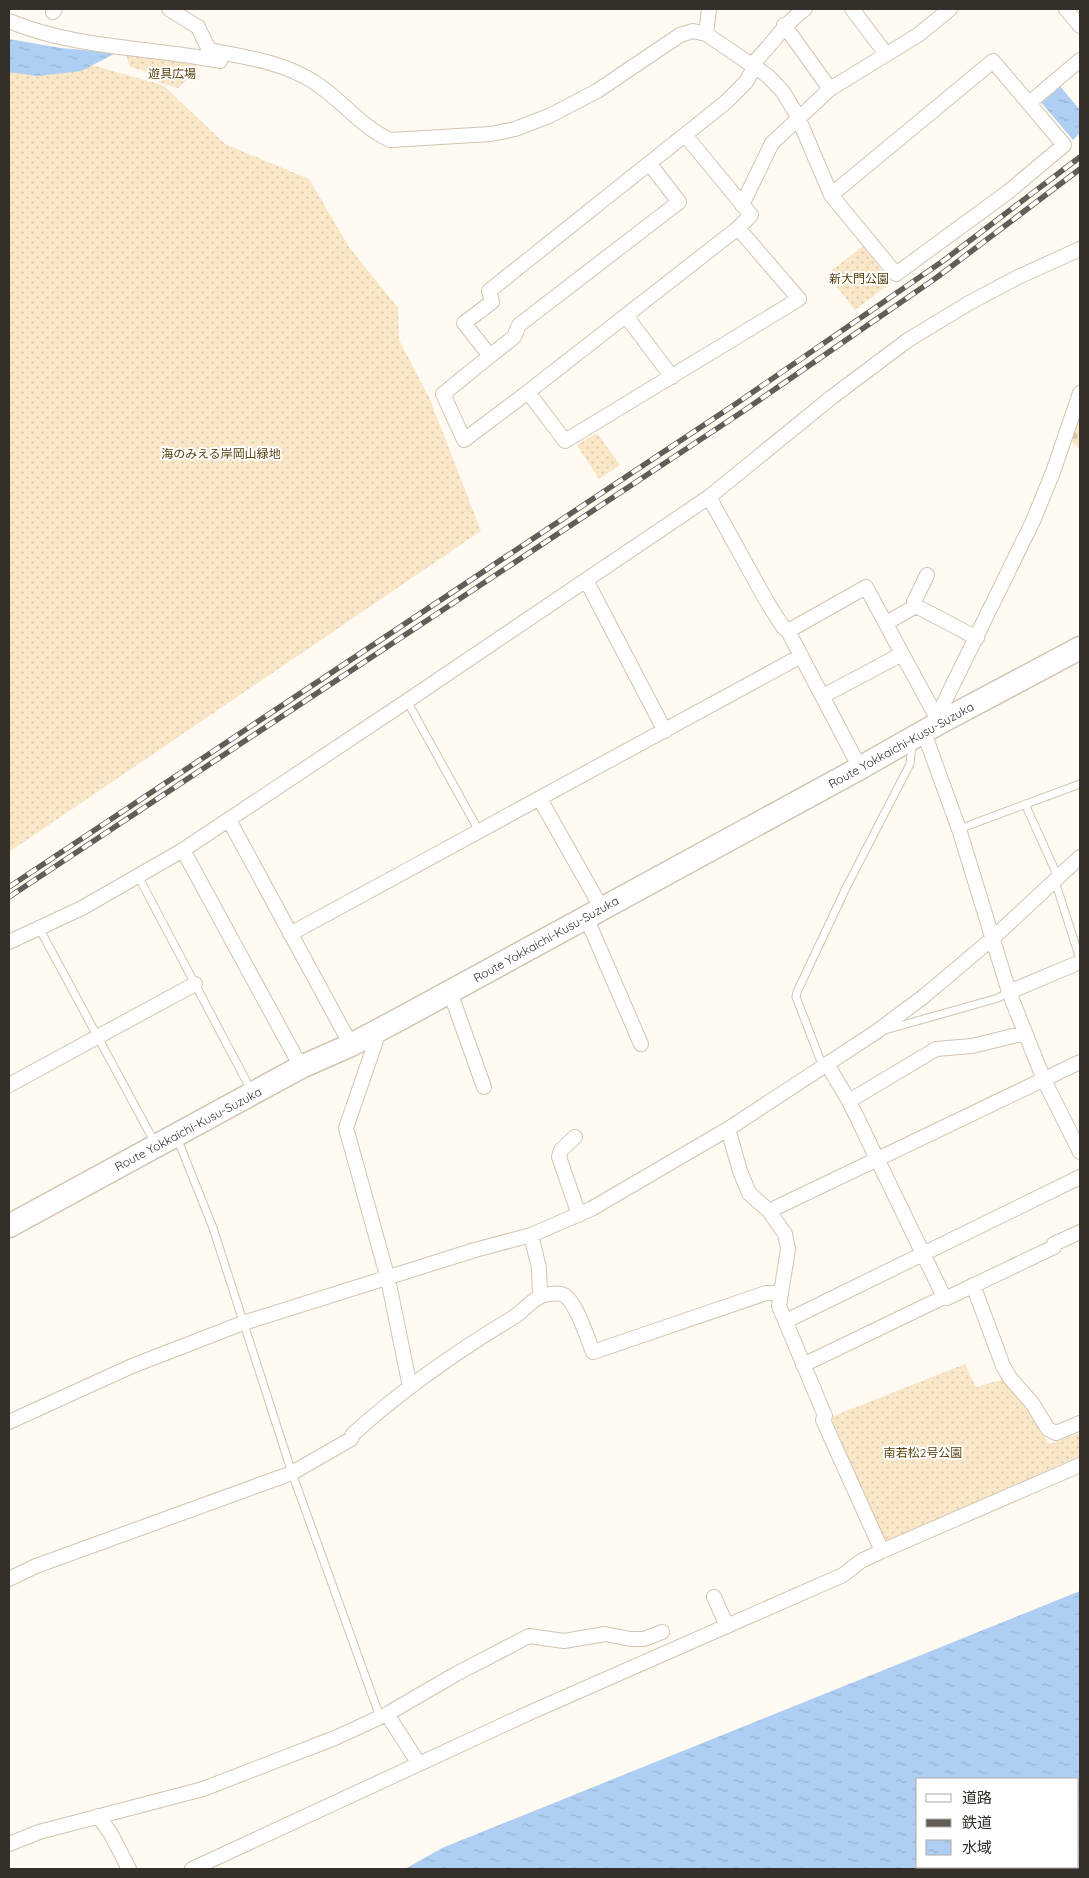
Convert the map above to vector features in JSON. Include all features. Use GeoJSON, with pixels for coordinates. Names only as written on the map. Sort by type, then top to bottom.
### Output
{"type":"FeatureCollection","features":[{"type":"Feature","properties":{"kind":"main road","name":"Route Yokkaichi-Kusu-Suzuka"},"geometry":{"type":"LineString","coordinates":[[9,1226],[301,1067],[351,1045],[450,992],[860,768],[928,728],[1080,648]]}},
{"type":"Feature","properties":{"kind":"street"},"geometry":{"type":"LineString","coordinates":[[169,9],[198,27],[209,50],[284,67],[315,82],[377,134],[390,140],[491,134],[515,129],[549,116],[597,91],[680,35],[693,31],[706,34],[754,65],[783,92],[799,119],[831,195],[896,274],[1008,192],[1064,145],[993,61],[831,195]]}},
{"type":"Feature","properties":{"kind":"street"},"geometry":{"type":"LineString","coordinates":[[706,34],[710,9]]}},
{"type":"Feature","properties":{"kind":"street"},"geometry":{"type":"LineString","coordinates":[[490,356],[464,323],[492,302],[489,291],[740,89],[746,82],[754,65],[784,26],[805,9]]}},
{"type":"Feature","properties":{"kind":"street"},"geometry":{"type":"LineString","coordinates":[[852,9],[886,54]]}},
{"type":"Feature","properties":{"kind":"street"},"geometry":{"type":"LineString","coordinates":[[742,204],[772,144],[830,89],[918,35],[950,9]]}},
{"type":"Feature","properties":{"kind":"street"},"geometry":{"type":"LineString","coordinates":[[1066,9],[1080,26]]}},
{"type":"Feature","properties":{"kind":"street"},"geometry":{"type":"LineString","coordinates":[[9,21],[46,35],[67,40],[174,53],[232,64],[241,56]]}},
{"type":"Feature","properties":{"kind":"street"},"geometry":{"type":"LineString","coordinates":[[784,26],[830,89]]}},
{"type":"Feature","properties":{"kind":"street"},"geometry":{"type":"LineString","coordinates":[[1029,103],[1080,60]]}},
{"type":"Feature","properties":{"kind":"street"},"geometry":{"type":"LineString","coordinates":[[649,163],[679,202],[519,325],[514,337],[443,394],[464,440],[626,316],[752,215],[685,135]]}},
{"type":"Feature","properties":{"kind":"street"},"geometry":{"type":"LineString","coordinates":[[528,392],[566,441],[799,299],[738,228]]}},
{"type":"Feature","properties":{"kind":"street"},"geometry":{"type":"LineString","coordinates":[[9,942],[82,908],[184,850],[709,497],[832,397],[908,340],[969,302],[1080,249]]}},
{"type":"Feature","properties":{"kind":"street"},"geometry":{"type":"LineString","coordinates":[[626,316],[672,377]]}},
{"type":"Feature","properties":{"kind":"street"},"geometry":{"type":"LineString","coordinates":[[928,728],[977,638],[1033,521],[1053,472],[1080,393]]}},
{"type":"Feature","properties":{"kind":"street"},"geometry":{"type":"LineString","coordinates":[[709,497],[767,602],[782,627],[788,631],[860,768]]}},
{"type":"Feature","properties":{"kind":"street"},"geometry":{"type":"LineString","coordinates":[[926,575],[914,602],[916,606],[977,638]]}},
{"type":"Feature","properties":{"kind":"street"},"geometry":{"type":"LineString","coordinates":[[586,580],[665,731]]}},
{"type":"Feature","properties":{"kind":"street"},"geometry":{"type":"LineString","coordinates":[[788,631],[866,587],[902,654],[928,728],[1009,992],[1044,1080],[1080,1152]]}},
{"type":"Feature","properties":{"kind":"street"},"geometry":{"type":"LineString","coordinates":[[886,623],[916,606]]}},
{"type":"Feature","properties":{"kind":"street"},"geometry":{"type":"LineString","coordinates":[[823,696],[902,654]]}},
{"type":"Feature","properties":{"kind":"street"},"geometry":{"type":"LineString","coordinates":[[290,934],[801,656]]}},
{"type":"Feature","properties":{"kind":"street"},"geometry":{"type":"LineString","coordinates":[[540,799],[594,913],[640,1044]]}},
{"type":"Feature","properties":{"kind":"street"},"geometry":{"type":"LineString","coordinates":[[229,820],[351,1045]]}},
{"type":"Feature","properties":{"kind":"street"},"geometry":{"type":"LineString","coordinates":[[184,850],[301,1067]]}},
{"type":"Feature","properties":{"kind":"street"},"geometry":{"type":"LineString","coordinates":[[9,1422],[132,1366],[243,1323],[388,1279],[475,1250],[531,1235],[578,1215],[728,1129],[876,1032],[993,938],[1080,857]]}},
{"type":"Feature","properties":{"kind":"street"},"geometry":{"type":"LineString","coordinates":[[1009,992],[1080,961]]}},
{"type":"Feature","properties":{"kind":"street"},"geometry":{"type":"LineString","coordinates":[[9,1084],[195,984]]}},
{"type":"Feature","properties":{"kind":"street"},"geometry":{"type":"LineString","coordinates":[[450,992],[484,1086]]}},
{"type":"Feature","properties":{"kind":"street"},"geometry":{"type":"LineString","coordinates":[[380,1029],[346,1128],[388,1279],[410,1387]]}},
{"type":"Feature","properties":{"kind":"street"},"geometry":{"type":"LineString","coordinates":[[849,1101],[936,1049],[972,1046],[1025,1033]]}},
{"type":"Feature","properties":{"kind":"street"},"geometry":{"type":"LineString","coordinates":[[769,1211],[1080,1062]]}},
{"type":"Feature","properties":{"kind":"street"},"geometry":{"type":"LineString","coordinates":[[825,1065],[849,1101],[944,1297]]}},
{"type":"Feature","properties":{"kind":"street"},"geometry":{"type":"LineString","coordinates":[[728,1129],[740,1171],[749,1193],[769,1211],[785,1234],[788,1250],[779,1306],[825,1416],[824,1420],[882,1551]]}},
{"type":"Feature","properties":{"kind":"street"},"geometry":{"type":"LineString","coordinates":[[575,1137],[561,1150],[559,1158],[578,1215]]}},
{"type":"Feature","properties":{"kind":"street"},"geometry":{"type":"LineString","coordinates":[[786,1321],[1080,1177]]}},
{"type":"Feature","properties":{"kind":"street"},"geometry":{"type":"LineString","coordinates":[[803,1365],[944,1297],[947,1298],[1054,1247],[1054,1244],[1080,1232]]}},
{"type":"Feature","properties":{"kind":"street"},"geometry":{"type":"LineString","coordinates":[[531,1235],[539,1268],[540,1297]]}},
{"type":"Feature","properties":{"kind":"street"},"geometry":{"type":"LineString","coordinates":[[973,1285],[1003,1366],[1010,1378],[1032,1403],[1048,1428],[1056,1433],[1080,1423]]}},
{"type":"Feature","properties":{"kind":"street"},"geometry":{"type":"LineString","coordinates":[[9,1579],[36,1566],[292,1473],[351,1439],[353,1434],[379,1411],[410,1387],[478,1338],[524,1310],[540,1297],[557,1293],[564,1295],[575,1308],[593,1352],[766,1293],[781,1293]]}},
{"type":"Feature","properties":{"kind":"street"},"geometry":{"type":"LineString","coordinates":[[192,1869],[670,1650],[843,1575],[861,1561],[882,1551],[1080,1465]]}},
{"type":"Feature","properties":{"kind":"street"},"geometry":{"type":"LineString","coordinates":[[714,1597],[727,1626]]}},
{"type":"Feature","properties":{"kind":"street"},"geometry":{"type":"LineString","coordinates":[[9,1844],[39,1832],[203,1789],[335,1738],[384,1715],[456,1674],[529,1636],[564,1641],[605,1634],[644,1638],[659,1627],[670,1650]]}},
{"type":"Feature","properties":{"kind":"street"},"geometry":{"type":"LineString","coordinates":[[384,1715],[419,1764]]}},
{"type":"Feature","properties":{"kind":"street"},"geometry":{"type":"LineString","coordinates":[[98,1816],[111,1834],[129,1869]]}},
{"type":"Feature","properties":{"kind":"lane"},"geometry":{"type":"LineString","coordinates":[[407,701],[479,831]]}},
{"type":"Feature","properties":{"kind":"lane"},"geometry":{"type":"LineString","coordinates":[[825,1065],[796,997],[797,992],[846,888],[928,728]]}},
{"type":"Feature","properties":{"kind":"lane"},"geometry":{"type":"LineString","coordinates":[[959,829],[1080,784]]}},
{"type":"Feature","properties":{"kind":"lane"},"geometry":{"type":"LineString","coordinates":[[1025,804],[1056,879],[1080,961]]}},
{"type":"Feature","properties":{"kind":"lane"},"geometry":{"type":"LineString","coordinates":[[138,876],[253,1094]]}},
{"type":"Feature","properties":{"kind":"lane"},"geometry":{"type":"LineString","coordinates":[[39,928],[98,1036],[166,1140],[213,1228],[292,1473],[384,1715]]}},
{"type":"Feature","properties":{"kind":"lane"},"geometry":{"type":"LineString","coordinates":[[876,1032],[989,1000],[1009,992]]}},
{"type":"Feature","properties":{"kind":"green space","name":"海のみえる岸岡山緑地"},"geometry":{"type":"Polygon","coordinates":[[[9,42],[163,85],[225,144],[309,179],[349,247],[398,308],[399,340],[429,397],[481,531],[9,852],[9,42]]]}},
{"type":"Feature","properties":{"kind":"green space","name":"遊具広場"},"geometry":{"type":"Polygon","coordinates":[[[126,54],[193,62],[198,69],[178,88],[158,82],[157,75],[130,67],[126,54]]]}},
{"type":"Feature","properties":{"kind":"green space","name":"新大門公園"},"geometry":{"type":"Polygon","coordinates":[[[863,246],[891,283],[855,310],[827,274],[863,246]]]}},
{"type":"Feature","properties":{"kind":"green space"},"geometry":{"type":"Polygon","coordinates":[[[1080,407],[1080,450],[1069,439],[1080,407]]]}},
{"type":"Feature","properties":{"kind":"green space"},"geometry":{"type":"Polygon","coordinates":[[[597,433],[620,465],[599,479],[577,445],[597,433]]]}},
{"type":"Feature","properties":{"kind":"green space","name":"南若松2号公園"},"geometry":{"type":"Polygon","coordinates":[[[965,1364],[976,1387],[1004,1379],[1025,1406],[1049,1444],[1080,1433],[1080,1456],[884,1542],[831,1417],[965,1364]]]}},
{"type":"Feature","properties":{"kind":"water"},"geometry":{"type":"Polygon","coordinates":[[[9,39],[61,48],[116,53],[81,71],[37,76],[9,72],[9,39]]]}},
{"type":"Feature","properties":{"kind":"water"},"geometry":{"type":"Polygon","coordinates":[[[1059,85],[1080,110],[1080,133],[1073,140],[1040,101],[1059,85]]]}},
{"type":"Feature","properties":{"kind":"water"},"geometry":{"type":"Polygon","coordinates":[[[1080,1591],[1080,1869],[405,1869],[442,1848],[1080,1591]]]}},
{"type":"Feature","properties":{"kind":"railway"},"geometry":{"type":"LineString","coordinates":[[9,887],[737,403],[943,261],[1080,157]]}},
{"type":"Feature","properties":{"kind":"railway"},"geometry":{"type":"LineString","coordinates":[[9,897],[742,412],[936,278],[1080,169]]}}]}
